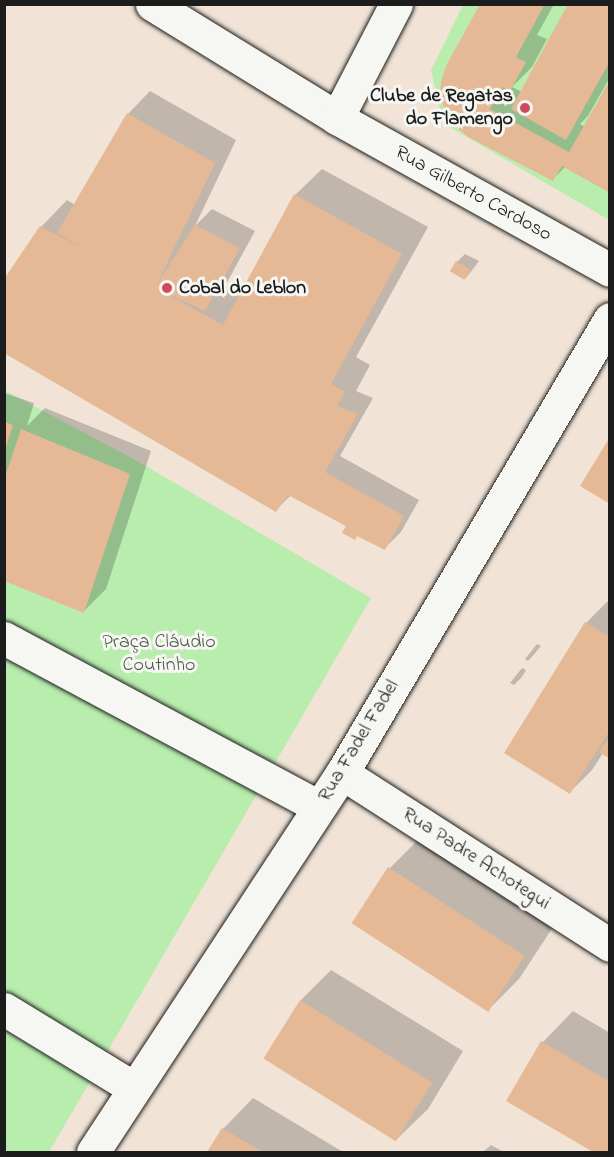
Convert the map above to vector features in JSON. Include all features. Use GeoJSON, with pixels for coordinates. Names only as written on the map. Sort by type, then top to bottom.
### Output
{"type":"FeatureCollection","features":[{"type":"Feature","properties":{"kind":"street","name":"Rua Gilberto Cardoso"},"geometry":{"type":"LineString","coordinates":[[152,4],[337,118],[609,270]]}},
{"type":"Feature","properties":{"kind":"street"},"geometry":{"type":"LineString","coordinates":[[337,118],[396,4]]}},
{"type":"Feature","properties":{"kind":"street","name":"Rua Fadel Fadel"},"geometry":{"type":"LineString","coordinates":[[93,1152],[342,773],[609,319]]}},
{"type":"Feature","properties":{"kind":"street"},"geometry":{"type":"LineString","coordinates":[[4,638],[319,807]]}},
{"type":"Feature","properties":{"kind":"street","name":"Rua Padre Achotegui"},"geometry":{"type":"LineString","coordinates":[[342,773],[609,945]]}},
{"type":"Feature","properties":{"kind":"street"},"geometry":{"type":"LineString","coordinates":[[4,1009],[134,1088]]}},
{"type":"Feature","properties":{"kind":"green space","name":"Clube de Regatas do Flamengo"},"geometry":{"type":"Polygon","coordinates":[[[463,5],[609,5],[609,220],[443,123],[431,70],[463,5]]]}},
{"type":"Feature","properties":{"kind":"green space","name":"Praça Cláudio Coutinho"},"geometry":{"type":"Polygon","coordinates":[[[4,390],[139,462],[371,598],[49,1152],[5,1152],[4,390]]]}},
{"type":"Feature","properties":{"kind":"building"},"geometry":{"type":"Polygon","coordinates":[[[480,4],[545,4],[516,57],[526,62],[510,91],[503,87],[490,109],[569,152],[610,80],[610,193],[562,166],[553,181],[468,137],[454,125],[445,112],[440,94],[441,81],[447,64],[480,4]]]}},
{"type":"Feature","properties":{"kind":"building"},"geometry":{"type":"Polygon","coordinates":[[[568,4],[610,4],[610,61],[566,140],[511,109],[568,4]]]}},
{"type":"Feature","properties":{"kind":"building"},"geometry":{"type":"Polygon","coordinates":[[[127,113],[215,163],[156,286],[195,225],[240,248],[205,311],[162,291],[223,325],[294,194],[402,254],[331,384],[345,392],[337,406],[358,414],[325,472],[404,516],[385,550],[357,536],[355,540],[342,533],[346,526],[288,495],[276,512],[4,353],[4,279],[40,226],[89,252],[57,233],[127,113]]]}},
{"type":"Feature","properties":{"kind":"building"},"geometry":{"type":"Polygon","coordinates":[[[456,261],[471,270],[464,280],[450,271],[456,261]]]}},
{"type":"Feature","properties":{"kind":"building"},"geometry":{"type":"Polygon","coordinates":[[[5,422],[13,425],[5,450],[5,422]]]}},
{"type":"Feature","properties":{"kind":"building"},"geometry":{"type":"Polygon","coordinates":[[[21,429],[130,474],[84,613],[4,581],[4,480],[21,429]]]}},
{"type":"Feature","properties":{"kind":"building"},"geometry":{"type":"Polygon","coordinates":[[[608,440],[610,441],[610,504],[580,486],[608,440]]]}},
{"type":"Feature","properties":{"kind":"building"},"geometry":{"type":"Polygon","coordinates":[[[585,622],[610,637],[610,730],[570,794],[504,753],[585,622]]]}},
{"type":"Feature","properties":{"kind":"building"},"geometry":{"type":"Polygon","coordinates":[[[610,736],[610,759],[599,752],[610,736]]]}},
{"type":"Feature","properties":{"kind":"building"},"geometry":{"type":"Polygon","coordinates":[[[388,867],[525,956],[488,1012],[352,923],[388,867]]]}},
{"type":"Feature","properties":{"kind":"building"},"geometry":{"type":"Polygon","coordinates":[[[300,1000],[432,1083],[396,1141],[263,1059],[300,1000]]]}},
{"type":"Feature","properties":{"kind":"building"},"geometry":{"type":"Polygon","coordinates":[[[541,1041],[610,1082],[610,1152],[593,1152],[506,1101],[541,1041]]]}},
{"type":"Feature","properties":{"kind":"building"},"geometry":{"type":"Polygon","coordinates":[[[222,1128],[263,1152],[207,1152],[222,1128]]]}},
{"type":"Feature","properties":{"kind":"place","name":"Clube de Regatas do Flamengo"},"geometry":{"type":"Point","coordinates":[525,108]}},
{"type":"Feature","properties":{"kind":"place","name":"Cobal do Leblon"},"geometry":{"type":"Point","coordinates":[167,288]}}]}
